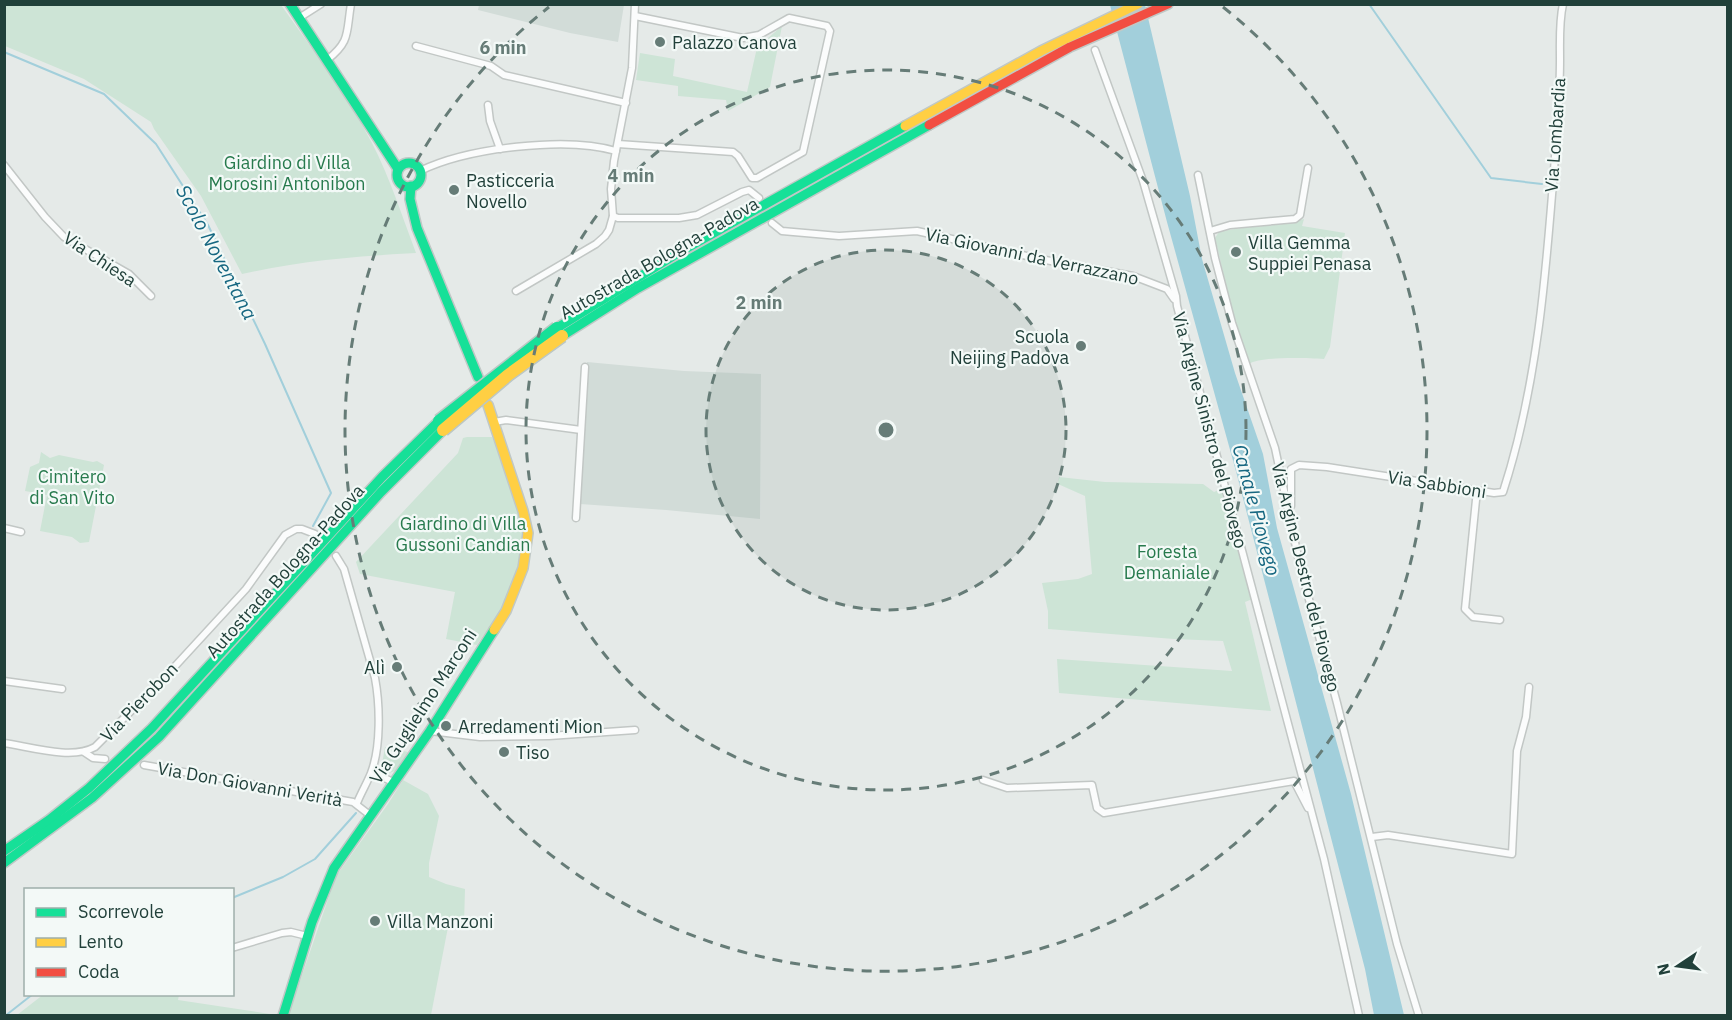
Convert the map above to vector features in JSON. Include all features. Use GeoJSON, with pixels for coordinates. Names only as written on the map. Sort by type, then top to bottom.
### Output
{"type":"FeatureCollection","features":[{"type":"Feature","properties":{"kind":"main road"},"geometry":{"type":"LineString","coordinates":[[290,4],[398,169],[398,180],[404,185],[411,186],[420,179],[420,171],[416,165],[408,163],[398,169]]}},
{"type":"Feature","properties":{"kind":"main road","name":"Autostrada Bologna-Padova"},"geometry":{"type":"LineString","coordinates":[[4,851],[49,820],[88,788],[152,728],[382,477],[441,426],[560,332],[1138,4]]}},
{"type":"Feature","properties":{"kind":"main road","name":"Autostrada Bologna-Padova"},"geometry":{"type":"LineString","coordinates":[[1069,42],[1168,4]]}},
{"type":"Feature","properties":{"kind":"main road"},"geometry":{"type":"LineString","coordinates":[[411,186],[410,199],[417,228],[478,377]]}},
{"type":"Feature","properties":{"kind":"main road","name":"Via Guglielmo Marconi"},"geometry":{"type":"LineString","coordinates":[[283,1016],[307,936],[324,888],[334,868],[430,731],[506,611],[523,568],[528,533],[488,405]]}},
{"type":"Feature","properties":{"kind":"main road","name":"Autostrada Bologna-Padova"},"geometry":{"type":"LineString","coordinates":[[4,863],[92,798],[159,737],[441,426]]}},
{"type":"Feature","properties":{"kind":"street"},"geometry":{"type":"LineString","coordinates":[[299,18],[321,4]]}},
{"type":"Feature","properties":{"kind":"street"},"geometry":{"type":"LineString","coordinates":[[327,60],[343,46],[351,4]]}},
{"type":"Feature","properties":{"kind":"street"},"geometry":{"type":"LineString","coordinates":[[516,291],[596,244],[609,230],[613,216],[611,189],[633,56],[635,4]]}},
{"type":"Feature","properties":{"kind":"street","name":"Via Lombardia"},"geometry":{"type":"LineString","coordinates":[[1545,265],[1558,116],[1563,4]]}},
{"type":"Feature","properties":{"kind":"street"},"geometry":{"type":"LineString","coordinates":[[420,171],[439,163],[500,149],[569,144],[733,152],[752,178],[757,178],[803,152],[830,31],[827,26],[796,19],[785,19],[759,35],[743,38],[635,16]]}},
{"type":"Feature","properties":{"kind":"street"},"geometry":{"type":"LineString","coordinates":[[416,46],[491,66],[504,75],[626,104]]}},
{"type":"Feature","properties":{"kind":"street","name":"Via Argine Sinistro del Piovego"},"geometry":{"type":"LineString","coordinates":[[1095,50],[1143,182],[1176,296],[1312,814],[1359,1016]]}},
{"type":"Feature","properties":{"kind":"street"},"geometry":{"type":"LineString","coordinates":[[488,105],[490,121],[500,149]]}},
{"type":"Feature","properties":{"kind":"street","name":"Via Chiesa"},"geometry":{"type":"LineString","coordinates":[[4,165],[64,237],[129,274],[151,296]]}},
{"type":"Feature","properties":{"kind":"street"},"geometry":{"type":"LineString","coordinates":[[1210,231],[1230,225],[1295,219],[1300,216],[1308,168]]}},
{"type":"Feature","properties":{"kind":"street","name":"Via Argine Destro del Piovego"},"geometry":{"type":"LineString","coordinates":[[1198,175],[1232,324],[1275,448],[1300,566],[1372,837],[1397,944],[1419,1016]]}},
{"type":"Feature","properties":{"kind":"street"},"geometry":{"type":"LineString","coordinates":[[613,216],[618,218],[679,218],[698,215],[749,190],[759,198]]}},
{"type":"Feature","properties":{"kind":"street","name":"Via Giovanni da Verrazzano"},"geometry":{"type":"LineString","coordinates":[[772,223],[782,231],[796,234],[860,236],[917,231],[1040,259],[1133,276],[1167,289],[1177,306]]}},
{"type":"Feature","properties":{"kind":"street","name":"Via Sabbioni"},"geometry":{"type":"LineString","coordinates":[[1288,509],[1292,506],[1290,470],[1299,465],[1503,492],[1522,428],[1531,386],[1545,265]]}},
{"type":"Feature","properties":{"kind":"street"},"geometry":{"type":"LineString","coordinates":[[576,518],[585,367]]}},
{"type":"Feature","properties":{"kind":"street"},"geometry":{"type":"LineString","coordinates":[[494,422],[506,420],[581,430]]}},
{"type":"Feature","properties":{"kind":"street"},"geometry":{"type":"LineString","coordinates":[[1476,490],[1465,609],[1473,617],[1500,620]]}},
{"type":"Feature","properties":{"kind":"street"},"geometry":{"type":"LineString","coordinates":[[4,528],[21,532]]}},
{"type":"Feature","properties":{"kind":"street","name":"Via Pierobon"},"geometry":{"type":"LineString","coordinates":[[84,752],[104,739],[246,589],[285,535],[302,529],[315,534]]}},
{"type":"Feature","properties":{"kind":"street"},"geometry":{"type":"LineString","coordinates":[[336,556],[344,569],[375,678],[379,721],[372,772],[394,783]]}},
{"type":"Feature","properties":{"kind":"street"},"geometry":{"type":"LineString","coordinates":[[4,681],[62,689]]}},
{"type":"Feature","properties":{"kind":"street"},"geometry":{"type":"LineString","coordinates":[[1372,837],[1388,835],[1512,854],[1517,752],[1526,717],[1529,687]]}},
{"type":"Feature","properties":{"kind":"street"},"geometry":{"type":"LineString","coordinates":[[430,731],[480,737],[549,736],[635,730]]}},
{"type":"Feature","properties":{"kind":"street"},"geometry":{"type":"LineString","coordinates":[[4,743],[72,754],[84,752],[93,758],[105,759]]}},
{"type":"Feature","properties":{"kind":"street","name":"Via Don Giovanni Verità"},"geometry":{"type":"LineString","coordinates":[[144,765],[357,803],[371,816]]}},
{"type":"Feature","properties":{"kind":"street","name":"Via Don Giovanni Verità"},"geometry":{"type":"LineString","coordinates":[[357,803],[372,772]]}},
{"type":"Feature","properties":{"kind":"street","name":"Via Argine Sinistro del Piovego"},"geometry":{"type":"LineString","coordinates":[[983,780],[1007,788],[1092,785],[1097,808],[1104,813],[1294,781],[1312,814]]}},
{"type":"Feature","properties":{"kind":"street"},"geometry":{"type":"LineString","coordinates":[[234,947],[282,933],[291,932],[307,936]]}},
{"type":"Feature","properties":{"kind":"shaded area"},"geometry":{"type":"Polygon","coordinates":[[[624,4],[618,42],[570,33],[478,10],[479,5],[624,4]]]}},
{"type":"Feature","properties":{"kind":"shaded area"},"geometry":{"type":"Polygon","coordinates":[[[587,362],[684,371],[761,374],[760,519],[580,504],[587,362]]]}},
{"type":"Feature","properties":{"kind":"green space","name":"Giardino di Villa Morosini Antonibon"},"geometry":{"type":"Polygon","coordinates":[[[5,4],[281,5],[340,90],[372,143],[390,183],[416,253],[329,260],[242,274],[201,196],[151,122],[84,79],[5,46],[5,4]]]}},
{"type":"Feature","properties":{"kind":"green space"},"geometry":{"type":"Polygon","coordinates":[[[782,26],[770,87],[728,111],[726,100],[678,96],[678,86],[636,80],[640,53],[675,59],[673,76],[747,92],[756,52],[760,45],[782,26]]]}},
{"type":"Feature","properties":{"kind":"green space"},"geometry":{"type":"Polygon","coordinates":[[[1304,219],[1302,226],[1345,233],[1330,347],[1324,359],[1275,359],[1248,364],[1234,318],[1215,238],[1219,232],[1304,219]]]}},
{"type":"Feature","properties":{"kind":"green space","name":"Giardino di Villa Gussoni Candian"},"geometry":{"type":"Polygon","coordinates":[[[492,437],[510,477],[521,519],[520,561],[515,582],[503,608],[477,645],[446,639],[455,592],[360,574],[356,562],[458,453],[463,438],[492,437]]]}},
{"type":"Feature","properties":{"kind":"green space","name":"Cimitero di San Vito"},"geometry":{"type":"Polygon","coordinates":[[[41,452],[50,458],[59,455],[97,461],[104,465],[89,542],[80,543],[72,537],[40,531],[47,495],[25,491],[30,467],[39,463],[41,452]]]}},
{"type":"Feature","properties":{"kind":"green space","name":"Foresta Demaniale"},"geometry":{"type":"Polygon","coordinates":[[[1059,477],[1105,482],[1203,484],[1214,492],[1225,487],[1255,598],[1245,602],[1271,711],[1059,693],[1057,659],[1232,671],[1223,641],[1048,629],[1048,611],[1042,583],[1078,579],[1092,574],[1085,496],[1058,484],[1059,477]]]}},
{"type":"Feature","properties":{"kind":"green space"},"geometry":{"type":"Polygon","coordinates":[[[385,747],[408,752],[395,771],[389,773],[381,770],[385,747]]]}},
{"type":"Feature","properties":{"kind":"green space"},"geometry":{"type":"Polygon","coordinates":[[[403,780],[428,794],[439,816],[429,863],[429,877],[465,889],[464,924],[449,922],[431,1015],[288,1016],[336,876],[403,780]]]}},
{"type":"Feature","properties":{"kind":"green space"},"geometry":{"type":"Polygon","coordinates":[[[41,996],[179,996],[178,1000],[270,1014],[270,1016],[17,1015],[41,996]]]}},
{"type":"Feature","properties":{"kind":"water","name":"Canale Piovego"},"geometry":{"type":"Polygon","coordinates":[[[1110,5],[1145,5],[1190,196],[1202,259],[1235,373],[1263,454],[1277,528],[1351,794],[1404,1015],[1374,1015],[1365,969],[1237,475],[1110,5]]]}},
{"type":"Feature","properties":{"kind":"waterway"},"geometry":{"type":"LineString","coordinates":[[1369,4],[1491,178],[1542,184]]}},
{"type":"Feature","properties":{"kind":"waterway","name":"Scolo Noventana"},"geometry":{"type":"LineString","coordinates":[[4,52],[104,94],[156,144],[208,225],[265,344],[331,493],[313,526]]}},
{"type":"Feature","properties":{"kind":"waterway","name":"Scolo Noventana"},"geometry":{"type":"LineString","coordinates":[[234,897],[283,877],[315,859],[356,813]]}},
{"type":"Feature","properties":{"kind":"waterway","name":"Scolo Noventana"},"geometry":{"type":"LineString","coordinates":[[5,1016],[30,996]]}},
{"type":"Feature","properties":{"kind":"traffic: fast"},"geometry":{"type":"LineString","coordinates":[[290,4],[398,169]]}},
{"type":"Feature","properties":{"kind":"traffic: fast"},"geometry":{"type":"LineString","coordinates":[[562,336],[638,288],[929,125]]}},
{"type":"Feature","properties":{"kind":"traffic: fast"},"geometry":{"type":"LineString","coordinates":[[557,328],[678,253],[905,126]]}},
{"type":"Feature","properties":{"kind":"traffic: fast"},"geometry":{"type":"LineString","coordinates":[[409,163],[417,167],[421,175],[417,183],[409,187],[401,183],[397,175],[401,167],[409,163]]}},
{"type":"Feature","properties":{"kind":"traffic: fast"},"geometry":{"type":"LineString","coordinates":[[411,186],[410,199],[417,228],[478,377]]}},
{"type":"Feature","properties":{"kind":"traffic: fast"},"geometry":{"type":"LineString","coordinates":[[439,421],[557,328]]}},
{"type":"Feature","properties":{"kind":"traffic: fast"},"geometry":{"type":"LineString","coordinates":[[4,851],[49,820],[89,788],[152,728],[382,477],[439,421]]}},
{"type":"Feature","properties":{"kind":"traffic: fast"},"geometry":{"type":"LineString","coordinates":[[4,863],[92,798],[159,737],[381,492],[443,430]]}},
{"type":"Feature","properties":{"kind":"traffic: fast"},"geometry":{"type":"LineString","coordinates":[[283,1016],[312,922],[334,868],[430,731],[494,630]]}},
{"type":"Feature","properties":{"kind":"traffic: slow"},"geometry":{"type":"LineString","coordinates":[[905,126],[1041,51],[1138,4]]}},
{"type":"Feature","properties":{"kind":"traffic: slow"},"geometry":{"type":"LineString","coordinates":[[443,430],[508,375],[562,336]]}},
{"type":"Feature","properties":{"kind":"traffic: slow"},"geometry":{"type":"LineString","coordinates":[[488,405],[528,533],[523,568],[506,611],[494,630]]}},
{"type":"Feature","properties":{"kind":"traffic: jam"},"geometry":{"type":"LineString","coordinates":[[929,125],[1070,47],[1168,4]]}},
{"type":"Feature","properties":{"kind":"place","name":"Palazzo Canova"},"geometry":{"type":"Point","coordinates":[660,42]}},
{"type":"Feature","properties":{"kind":"place","name":"Pasticceria Novello"},"geometry":{"type":"Point","coordinates":[454,190]}},
{"type":"Feature","properties":{"kind":"place","name":"Villa Gemma Suppiei Penasa"},"geometry":{"type":"Point","coordinates":[1236,252]}},
{"type":"Feature","properties":{"kind":"place","name":"Scuola Neijing Padova"},"geometry":{"type":"Point","coordinates":[1081,346]}},
{"type":"Feature","properties":{"kind":"place","name":"Alì"},"geometry":{"type":"Point","coordinates":[397,667]}},
{"type":"Feature","properties":{"kind":"place","name":"Arredamenti Mion"},"geometry":{"type":"Point","coordinates":[446,726]}},
{"type":"Feature","properties":{"kind":"place","name":"Tiso"},"geometry":{"type":"Point","coordinates":[504,752]}},
{"type":"Feature","properties":{"kind":"place","name":"Villa Manzoni"},"geometry":{"type":"Point","coordinates":[375,921]}}]}
